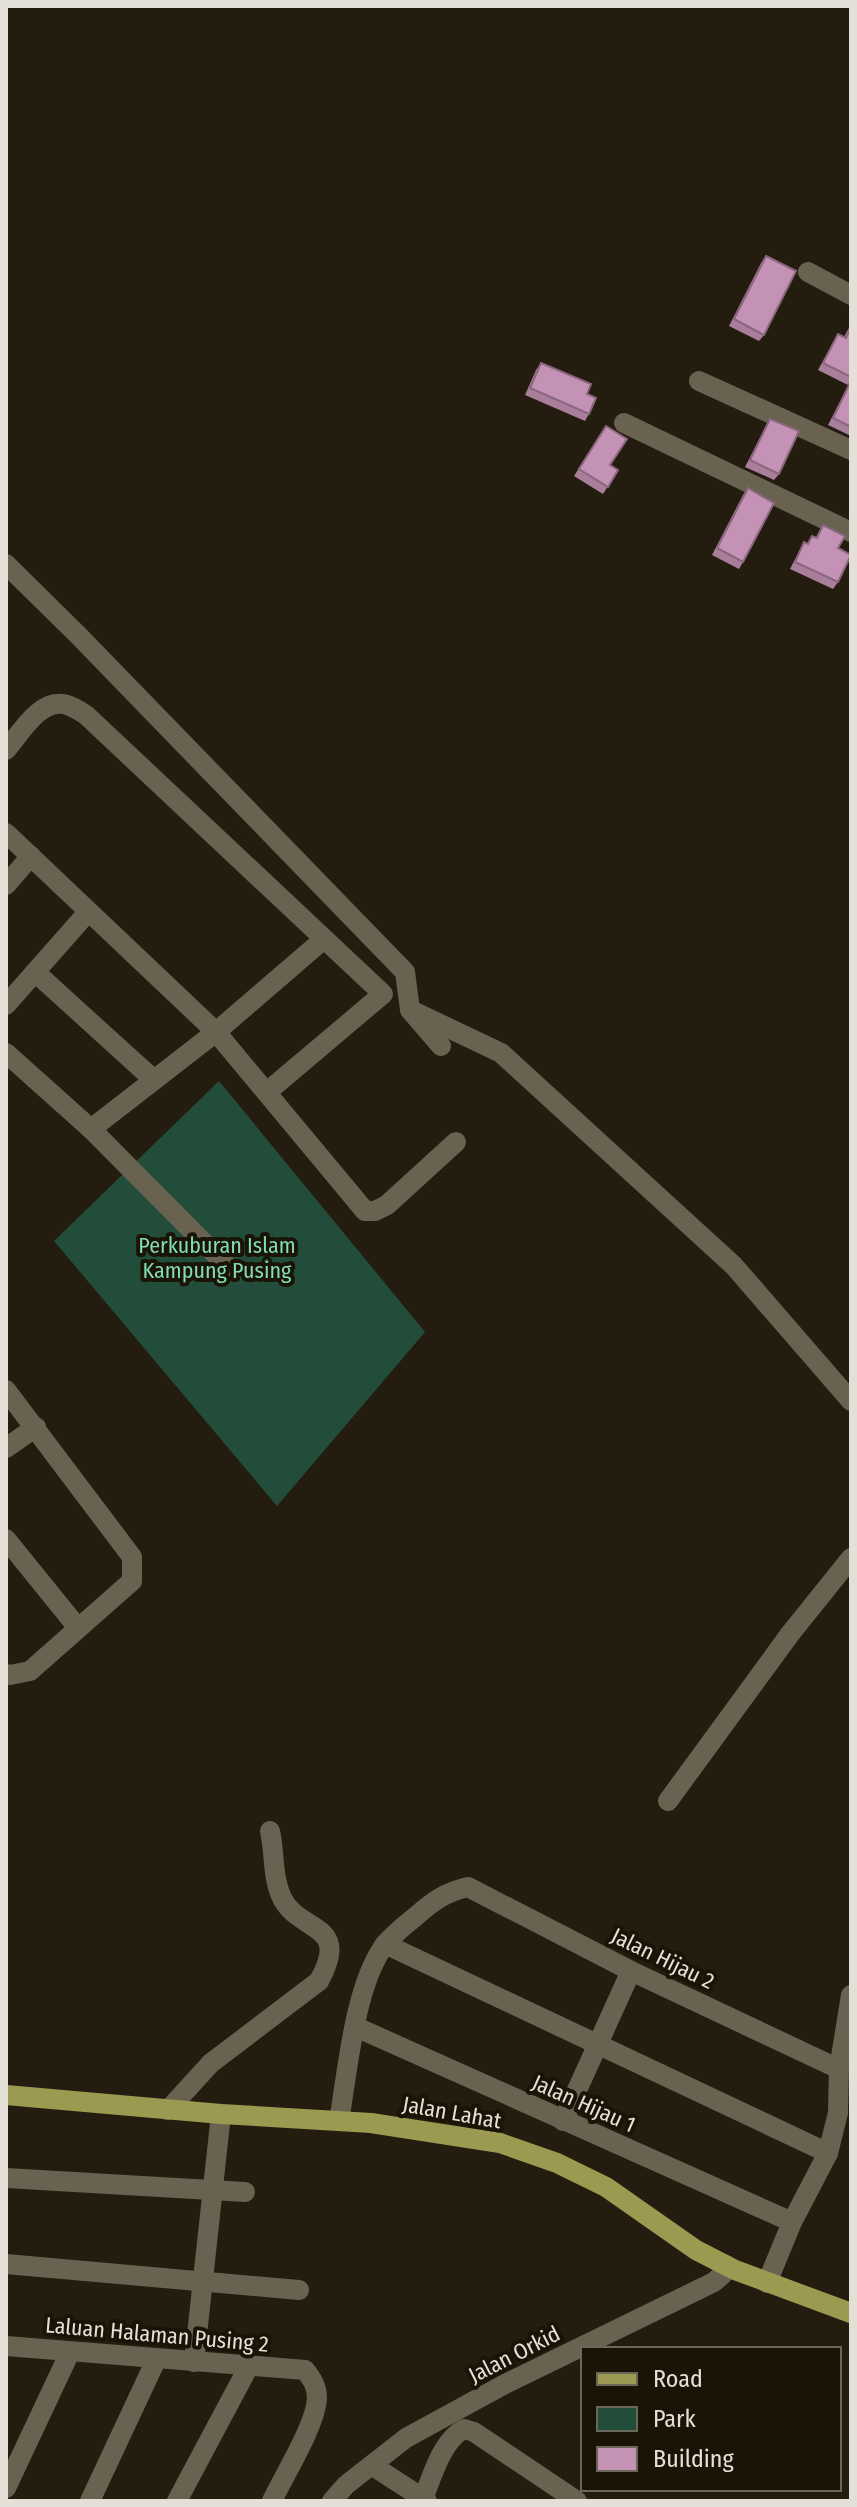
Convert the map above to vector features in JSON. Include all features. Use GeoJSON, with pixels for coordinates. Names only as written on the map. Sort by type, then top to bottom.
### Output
{"type":"FeatureCollection","features":[{"type":"Feature","properties":{"kind":"main road","name":"Jalan Lahat"},"geometry":{"type":"LineString","coordinates":[[6,2095],[168,2110],[371,2123],[500,2143],[557,2163],[606,2187],[696,2250],[726,2265],[851,2313]]}},
{"type":"Feature","properties":{"kind":"street"},"geometry":{"type":"LineString","coordinates":[[808,272],[851,295]]}},
{"type":"Feature","properties":{"kind":"street"},"geometry":{"type":"LineString","coordinates":[[699,381],[851,450]]}},
{"type":"Feature","properties":{"kind":"street"},"geometry":{"type":"LineString","coordinates":[[624,423],[851,532]]}},
{"type":"Feature","properties":{"kind":"street"},"geometry":{"type":"LineString","coordinates":[[6,564],[405,972],[410,1010],[441,1046]]}},
{"type":"Feature","properties":{"kind":"street"},"geometry":{"type":"LineString","coordinates":[[6,750],[40,711],[52,705],[64,704],[86,715],[383,994],[501,1053],[734,1266],[851,1401]]}},
{"type":"Feature","properties":{"kind":"street"},"geometry":{"type":"LineString","coordinates":[[6,833],[216,1032],[365,1211],[375,1211],[387,1205],[456,1142]]}},
{"type":"Feature","properties":{"kind":"street"},"geometry":{"type":"LineString","coordinates":[[6,885],[31,856]]}},
{"type":"Feature","properties":{"kind":"street"},"geometry":{"type":"LineString","coordinates":[[6,1005],[88,912]]}},
{"type":"Feature","properties":{"kind":"street"},"geometry":{"type":"LineString","coordinates":[[91,1129],[216,1032],[324,939]]}},
{"type":"Feature","properties":{"kind":"street"},"geometry":{"type":"LineString","coordinates":[[35,972],[154,1080]]}},
{"type":"Feature","properties":{"kind":"street"},"geometry":{"type":"LineString","coordinates":[[267,1092],[383,994]]}},
{"type":"Feature","properties":{"kind":"street"},"geometry":{"type":"LineString","coordinates":[[6,1053],[91,1129],[231,1270]]}},
{"type":"Feature","properties":{"kind":"street"},"geometry":{"type":"LineString","coordinates":[[6,1390],[132,1557],[132,1581],[30,1671],[6,1674]]}},
{"type":"Feature","properties":{"kind":"street"},"geometry":{"type":"LineString","coordinates":[[6,1448],[36,1427]]}},
{"type":"Feature","properties":{"kind":"street"},"geometry":{"type":"LineString","coordinates":[[6,1539],[78,1628]]}},
{"type":"Feature","properties":{"kind":"street"},"geometry":{"type":"LineString","coordinates":[[668,1801],[790,1634],[851,1558]]}},
{"type":"Feature","properties":{"kind":"street"},"geometry":{"type":"LineString","coordinates":[[168,2110],[211,2063],[319,1981],[328,1965],[330,1946],[319,1928],[288,1908],[282,1899],[275,1877],[270,1831]]}},
{"type":"Feature","properties":{"kind":"street","name":"Jalan Hijau 2"},"geometry":{"type":"LineString","coordinates":[[385,1944],[448,1891],[468,1887],[631,1971],[839,2069]]}},
{"type":"Feature","properties":{"kind":"street"},"geometry":{"type":"LineString","coordinates":[[339,2121],[369,1970],[385,1944],[828,2153]]}},
{"type":"Feature","properties":{"kind":"street"},"geometry":{"type":"LineString","coordinates":[[563,2121],[631,1971]]}},
{"type":"Feature","properties":{"kind":"street"},"geometry":{"type":"LineString","coordinates":[[767,2283],[792,2222],[828,2153],[838,2113],[839,2069],[851,1995]]}},
{"type":"Feature","properties":{"kind":"street","name":"Jalan Hijau 1"},"geometry":{"type":"LineString","coordinates":[[356,2027],[792,2222]]}},
{"type":"Feature","properties":{"kind":"street"},"geometry":{"type":"LineString","coordinates":[[194,2362],[221,2114]]}},
{"type":"Feature","properties":{"kind":"street"},"geometry":{"type":"LineString","coordinates":[[6,2178],[245,2192]]}},
{"type":"Feature","properties":{"kind":"street"},"geometry":{"type":"LineString","coordinates":[[6,2264],[299,2290]]}},
{"type":"Feature","properties":{"kind":"street","name":"Jalan Orkid"},"geometry":{"type":"LineString","coordinates":[[582,2347],[714,2282],[722,2275],[726,2265]]}},
{"type":"Feature","properties":{"kind":"street","name":"Laluan Halaman Pusing 2"},"geometry":{"type":"LineString","coordinates":[[6,2346],[305,2370],[315,2388],[314,2414],[272,2501]]}},
{"type":"Feature","properties":{"kind":"street","name":"Jalan Orkid"},"geometry":{"type":"LineString","coordinates":[[332,2501],[346,2485],[406,2438],[581,2347]]}},
{"type":"Feature","properties":{"kind":"street"},"geometry":{"type":"LineString","coordinates":[[6,2488],[70,2352]]}},
{"type":"Feature","properties":{"kind":"street"},"geometry":{"type":"LineString","coordinates":[[90,2501],[156,2360]]}},
{"type":"Feature","properties":{"kind":"street"},"geometry":{"type":"LineString","coordinates":[[177,2501],[249,2366]]}},
{"type":"Feature","properties":{"kind":"street"},"geometry":{"type":"LineString","coordinates":[[373,2466],[424,2500],[436,2466],[455,2434],[464,2429],[474,2432],[577,2501]]}},
{"type":"Feature","properties":{"kind":"green space","name":"Perkuburan Islam Kampung Pusing"},"geometry":{"type":"Polygon","coordinates":[[[219,1081],[425,1332],[277,1506],[54,1241],[219,1081]]]}},
{"type":"Feature","properties":{"kind":"building"},"geometry":{"type":"Polygon","coordinates":[[[766,256],[796,271],[764,335],[734,319],[766,256]]]}},
{"type":"Feature","properties":{"kind":"building"},"geometry":{"type":"Polygon","coordinates":[[[851,327],[851,377],[823,363],[838,334],[846,338],[851,327]]]}},
{"type":"Feature","properties":{"kind":"building"},"geometry":{"type":"Polygon","coordinates":[[[541,363],[591,384],[587,394],[596,398],[589,414],[530,388],[541,363]]]}},
{"type":"Feature","properties":{"kind":"building"},"geometry":{"type":"Polygon","coordinates":[[[851,381],[851,427],[833,418],[851,381]]]}},
{"type":"Feature","properties":{"kind":"building"},"geometry":{"type":"Polygon","coordinates":[[[770,419],[799,431],[779,474],[750,460],[770,419]]]}},
{"type":"Feature","properties":{"kind":"building"},"geometry":{"type":"Polygon","coordinates":[[[606,426],[627,439],[610,465],[618,470],[608,487],[579,469],[606,426]]]}},
{"type":"Feature","properties":{"kind":"building"},"geometry":{"type":"Polygon","coordinates":[[[748,488],[774,503],[743,562],[717,548],[748,488]]]}},
{"type":"Feature","properties":{"kind":"building"},"geometry":{"type":"Polygon","coordinates":[[[823,525],[845,536],[838,548],[851,555],[838,582],[795,562],[804,542],[808,544],[812,536],[817,538],[823,525]]]}}]}
